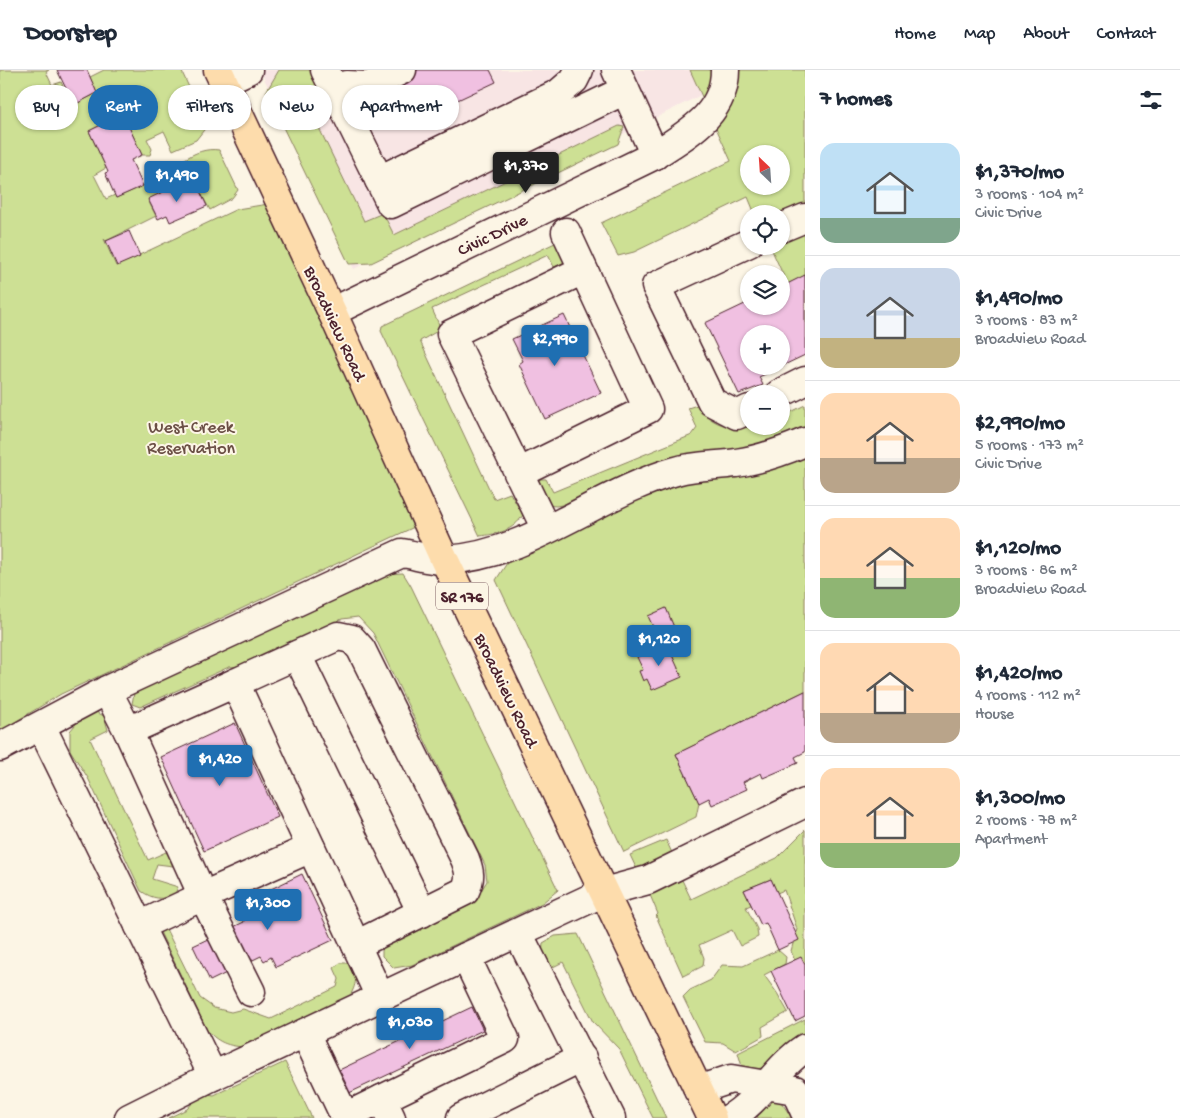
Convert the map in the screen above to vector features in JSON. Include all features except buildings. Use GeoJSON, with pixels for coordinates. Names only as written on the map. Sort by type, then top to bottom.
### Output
{"type":"FeatureCollection","features":[{"type":"Feature","properties":{"kind":"main road","name":"Broadview Road"},"geometry":{"type":"LineString","coordinates":[[221,76],[332,312],[445,560],[712,1118]]}},
{"type":"Feature","properties":{"kind":"street"},"geometry":{"type":"LineString","coordinates":[[221,76],[248,70]]}},
{"type":"Feature","properties":{"kind":"street"},"geometry":{"type":"LineString","coordinates":[[335,81],[377,70]]}},
{"type":"Feature","properties":{"kind":"street"},"geometry":{"type":"LineString","coordinates":[[335,81],[369,86],[402,70]]}},
{"type":"Feature","properties":{"kind":"street"},"geometry":{"type":"LineString","coordinates":[[379,180],[562,82],[574,80],[579,70]]}},
{"type":"Feature","properties":{"kind":"street","name":"Civic Drive"},"geometry":{"type":"LineString","coordinates":[[332,312],[655,155],[691,131],[718,104],[725,81],[725,70]]}},
{"type":"Feature","properties":{"kind":"street"},"geometry":{"type":"LineString","coordinates":[[335,81],[391,204],[620,80],[655,155]]}},
{"type":"Feature","properties":{"kind":"street"},"geometry":{"type":"LineString","coordinates":[[790,224],[805,218]]}},
{"type":"Feature","properties":{"kind":"street"},"geometry":{"type":"LineString","coordinates":[[518,473],[648,409],[566,232]]}},
{"type":"Feature","properties":{"kind":"street"},"geometry":{"type":"LineString","coordinates":[[740,247],[656,286],[712,402],[737,414],[740,413]]}},
{"type":"Feature","properties":{"kind":"street"},"geometry":{"type":"LineString","coordinates":[[546,529],[451,334],[583,270]]}},
{"type":"Feature","properties":{"kind":"street"},"geometry":{"type":"LineString","coordinates":[[790,388],[805,381]]}},
{"type":"Feature","properties":{"kind":"street"},"geometry":{"type":"LineString","coordinates":[[0,746],[107,690],[402,553],[445,560],[487,555],[546,529],[622,490],[677,470],[739,462],[791,448],[805,442]]}},
{"type":"Feature","properties":{"kind":"street"},"geometry":{"type":"LineString","coordinates":[[128,732],[338,636],[352,639],[357,644],[470,871],[470,880],[465,892],[356,946]]}},
{"type":"Feature","properties":{"kind":"street"},"geometry":{"type":"LineString","coordinates":[[297,655],[422,913]]}},
{"type":"Feature","properties":{"kind":"street"},"geometry":{"type":"LineString","coordinates":[[235,683],[380,998]]}},
{"type":"Feature","properties":{"kind":"street"},"geometry":{"type":"LineString","coordinates":[[107,690],[203,896],[251,992]]}},
{"type":"Feature","properties":{"kind":"street"},"geometry":{"type":"LineString","coordinates":[[41,726],[213,1076]]}},
{"type":"Feature","properties":{"kind":"street"},"geometry":{"type":"LineString","coordinates":[[130,1118],[213,1076],[604,892],[648,880],[805,803]]}},
{"type":"Feature","properties":{"kind":"street"},"geometry":{"type":"LineString","coordinates":[[139,926],[311,848]]}},
{"type":"Feature","properties":{"kind":"street"},"geometry":{"type":"LineString","coordinates":[[518,933],[572,1064],[611,1118]]}},
{"type":"Feature","properties":{"kind":"street"},"geometry":{"type":"LineString","coordinates":[[305,1033],[345,1117],[386,1109],[505,1039],[466,957]]}},
{"type":"Feature","properties":{"kind":"street"},"geometry":{"type":"LineString","coordinates":[[461,1118],[572,1064]]}},
{"type":"Feature","properties":{"kind":"street"},"geometry":{"type":"LineString","coordinates":[[486,1118],[507,1108],[572,1064]]}},
{"type":"Feature","properties":{"kind":"street"},"geometry":{"type":"LineString","coordinates":[[698,1090],[731,1079],[792,1066]]}},
{"type":"Feature","properties":{"kind":"street"},"geometry":{"type":"LineString","coordinates":[[792,1066],[794,1090],[805,1112]]}},
{"type":"Feature","properties":{"kind":"street"},"geometry":{"type":"LineString","coordinates":[[730,1118],[745,1110],[792,1066]]}},
{"type":"Feature","properties":{"kind":"shaded area"},"geometry":{"type":"Polygon","coordinates":[[[260,70],[690,70],[701,95],[354,269],[288,130],[332,130],[332,85],[267,85],[260,70]]]}},
{"type":"Feature","properties":{"kind":"green space","name":"West Creek Reservation"},"geometry":{"type":"Polygon","coordinates":[[[0,70],[49,70],[46,72],[52,85],[15,85],[15,130],[78,130],[78,103],[88,98],[88,130],[91,130],[89,131],[106,168],[94,175],[106,199],[115,195],[116,198],[153,181],[192,155],[210,150],[219,150],[238,190],[232,198],[210,210],[197,186],[179,193],[175,186],[148,200],[156,216],[106,241],[104,239],[116,266],[237,209],[281,202],[429,520],[61,694],[0,731],[0,70]]]}},
{"type":"Feature","properties":{"kind":"green space","name":"West Creek Reservation"},"geometry":{"type":"Polygon","coordinates":[[[104,70],[181,70],[188,85],[168,85],[168,130],[204,130],[196,140],[173,150],[164,131],[147,139],[152,149],[150,155],[142,155],[130,130],[158,130],[158,85],[94,85],[90,77],[104,70]]]}},
{"type":"Feature","properties":{"kind":"green space"},"geometry":{"type":"Polygon","coordinates":[[[279,70],[311,70],[318,85],[270,85],[279,70]]]}},
{"type":"Feature","properties":{"kind":"green space"},"geometry":{"type":"Polygon","coordinates":[[[690,70],[805,70],[805,323],[790,290],[790,265],[779,265],[774,255],[790,255],[790,205],[751,205],[748,197],[634,252],[618,256],[601,223],[731,161],[690,70]]]}},
{"type":"Feature","properties":{"kind":"green space","name":"West Creek Reservation"},"geometry":{"type":"Polygon","coordinates":[[[61,82],[62,85],[52,85],[61,82]]]}},
{"type":"Feature","properties":{"kind":"green space"},"geometry":{"type":"Polygon","coordinates":[[[619,126],[624,127],[618,144],[371,263],[349,264],[284,130],[320,130],[364,221],[383,213],[394,235],[619,126]]]}},
{"type":"Feature","properties":{"kind":"green space"},"geometry":{"type":"Polygon","coordinates":[[[557,242],[565,262],[554,267],[548,255],[432,309],[441,329],[420,341],[494,499],[510,493],[523,515],[515,525],[504,531],[480,536],[381,331],[382,326],[557,242]]]}},
{"type":"Feature","properties":{"kind":"green space"},"geometry":{"type":"Polygon","coordinates":[[[697,405],[714,421],[740,427],[740,435],[784,435],[761,444],[698,456],[568,504],[545,505],[537,487],[537,479],[546,479],[553,492],[692,435],[697,428],[688,408],[697,405]]]}},
{"type":"Feature","properties":{"kind":"green space"},"geometry":{"type":"Polygon","coordinates":[[[805,405],[805,427],[790,433],[790,412],[805,405]]]}},
{"type":"Feature","properties":{"kind":"green space"},"geometry":{"type":"Polygon","coordinates":[[[805,452],[805,691],[676,754],[699,803],[696,817],[624,852],[496,580],[507,563],[613,509],[671,483],[805,452]]]}},
{"type":"Feature","properties":{"kind":"green space"},"geometry":{"type":"Polygon","coordinates":[[[403,573],[558,890],[542,903],[412,965],[394,968],[382,956],[382,941],[479,894],[487,881],[485,865],[373,633],[358,617],[342,619],[241,666],[229,667],[140,707],[132,704],[134,693],[385,574],[403,573]]]}},
{"type":"Feature","properties":{"kind":"green space"},"geometry":{"type":"Polygon","coordinates":[[[96,712],[104,716],[108,730],[90,739],[148,860],[166,852],[175,862],[173,866],[157,864],[152,879],[178,887],[174,896],[157,898],[141,891],[88,778],[70,750],[70,731],[81,718],[96,712]]]}},
{"type":"Feature","properties":{"kind":"green space"},"geometry":{"type":"Polygon","coordinates":[[[805,830],[805,970],[798,969],[791,951],[797,929],[784,890],[777,893],[771,879],[744,890],[751,905],[746,907],[757,929],[758,937],[740,946],[732,930],[699,945],[704,958],[703,966],[683,976],[656,916],[658,914],[650,895],[682,880],[691,899],[777,858],[805,830]]]}},
{"type":"Feature","properties":{"kind":"green space"},"geometry":{"type":"Polygon","coordinates":[[[666,840],[673,855],[638,872],[630,855],[666,840]]]}},
{"type":"Feature","properties":{"kind":"green space"},"geometry":{"type":"Polygon","coordinates":[[[166,929],[200,998],[214,1008],[231,1012],[243,1009],[271,1019],[337,987],[339,979],[334,968],[340,963],[350,963],[355,972],[355,985],[349,998],[250,1047],[226,1044],[216,1039],[207,1030],[160,932],[166,929]]]}},
{"type":"Feature","properties":{"kind":"green space"},"geometry":{"type":"Polygon","coordinates":[[[578,934],[666,1118],[653,1118],[619,1049],[593,1022],[563,962],[549,969],[542,959],[543,943],[555,936],[578,934]]]}},
{"type":"Feature","properties":{"kind":"green space"},"geometry":{"type":"Polygon","coordinates":[[[778,950],[786,957],[785,964],[764,975],[788,1012],[762,1027],[763,1036],[736,1051],[723,1043],[705,1042],[683,997],[690,990],[711,980],[722,965],[743,966],[778,950]]]}},
{"type":"Feature","properties":{"kind":"green space"},"geometry":{"type":"Polygon","coordinates":[[[805,1019],[805,1038],[761,1068],[744,1073],[738,1053],[805,1019]]]}},
{"type":"Feature","properties":{"kind":"green space"},"geometry":{"type":"Polygon","coordinates":[[[285,1062],[312,1118],[168,1118],[187,1109],[201,1093],[214,1095],[285,1062]]]}},
{"type":"Feature","properties":{"kind":"green space"},"geometry":{"type":"Polygon","coordinates":[[[779,1099],[792,1118],[757,1118],[764,1100],[779,1099]]]}}]}
